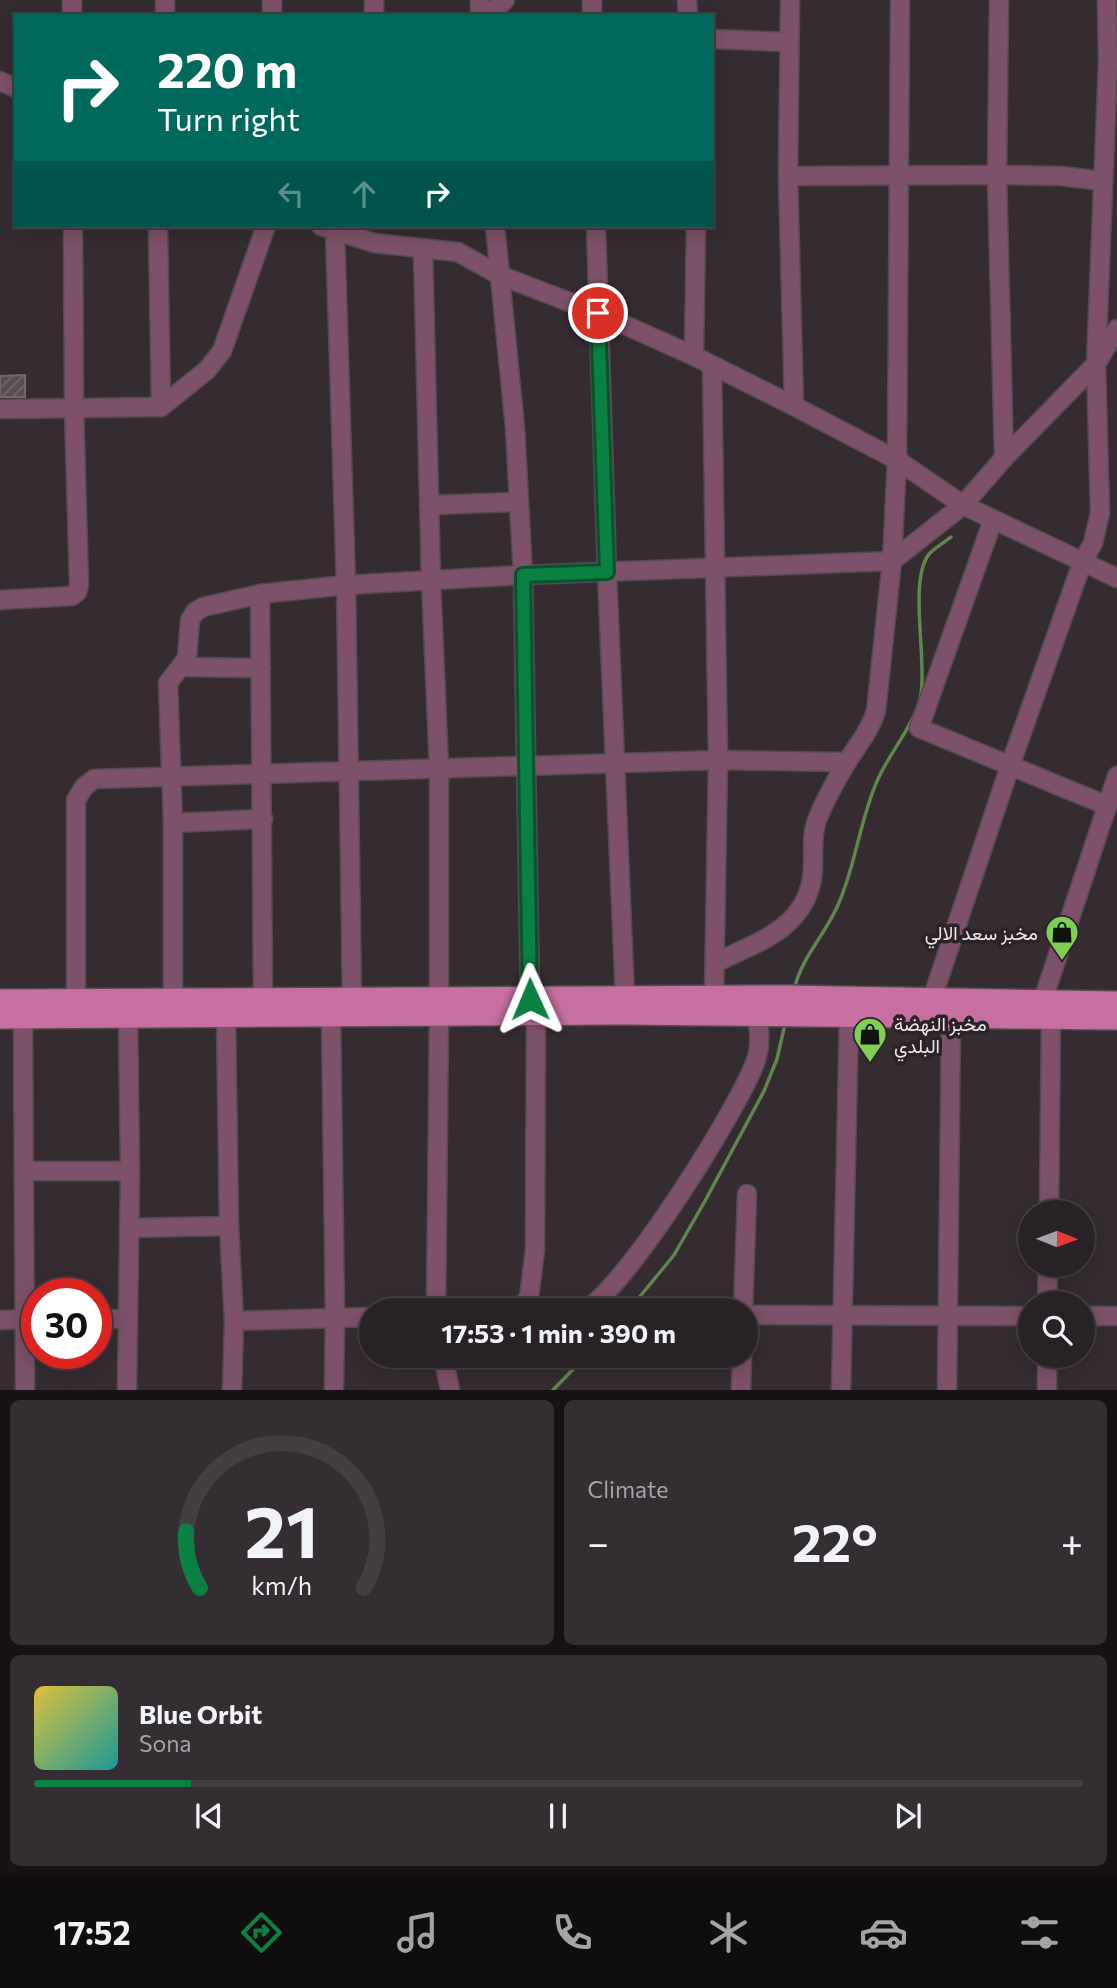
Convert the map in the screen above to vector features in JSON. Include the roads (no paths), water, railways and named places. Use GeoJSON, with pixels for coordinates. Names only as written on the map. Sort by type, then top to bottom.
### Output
{"type":"FeatureCollection","features":[{"type":"Feature","properties":{"kind":"main road"},"geometry":{"type":"LineString","coordinates":[[533,1007],[625,998],[715,997],[806,1006],[932,999],[1047,1009],[1117,1019]]}},
{"type":"Feature","properties":{"kind":"main road"},"geometry":{"type":"LineString","coordinates":[[0,1000],[352,999],[439,1007],[757,1014],[783,1005]]}},
{"type":"Feature","properties":{"kind":"main road"},"geometry":{"type":"LineString","coordinates":[[806,1006],[849,1015],[951,1016],[1117,1002]]}},
{"type":"Feature","properties":{"kind":"main road"},"geometry":{"type":"LineString","coordinates":[[0,1018],[331,1017],[439,1007]]}},
{"type":"Feature","properties":{"kind":"street"},"geometry":{"type":"LineString","coordinates":[[490,14],[505,0]]}},
{"type":"Feature","properties":{"kind":"street"},"geometry":{"type":"LineString","coordinates":[[790,0],[788,176],[794,406]]}},
{"type":"Feature","properties":{"kind":"street"},"geometry":{"type":"LineString","coordinates":[[715,963],[774,935],[798,913],[806,899],[812,878],[817,820],[847,762],[871,726],[876,711],[892,561],[897,460],[900,0]]}},
{"type":"Feature","properties":{"kind":"street"},"geometry":{"type":"LineString","coordinates":[[999,0],[997,175],[1004,458]]}},
{"type":"Feature","properties":{"kind":"street"},"geometry":{"type":"LineString","coordinates":[[932,999],[1010,766],[1083,563],[1093,543],[1100,513],[1096,364],[1102,181],[1113,63],[1107,0]]}},
{"type":"Feature","properties":{"kind":"street"},"geometry":{"type":"LineString","coordinates":[[714,39],[789,42]]}},
{"type":"Feature","properties":{"kind":"street"},"geometry":{"type":"LineString","coordinates":[[788,176],[1061,176],[1102,181]]}},
{"type":"Feature","properties":{"kind":"street"},"geometry":{"type":"LineString","coordinates":[[0,600],[72,596],[78,592],[73,228]]}},
{"type":"Feature","properties":{"kind":"street"},"geometry":{"type":"LineString","coordinates":[[158,228],[161,407]]}},
{"type":"Feature","properties":{"kind":"street"},"geometry":{"type":"LineString","coordinates":[[0,409],[161,407],[207,370],[222,351],[265,228]]}},
{"type":"Feature","properties":{"kind":"street"},"geometry":{"type":"LineString","coordinates":[[495,228],[515,428],[523,575],[533,1007],[535,1250],[528,1298]]}},
{"type":"Feature","properties":{"kind":"street"},"geometry":{"type":"LineString","coordinates":[[596,228],[625,998]]}},
{"type":"Feature","properties":{"kind":"street"},"geometry":{"type":"LineString","coordinates":[[694,356],[696,228]]}},
{"type":"Feature","properties":{"kind":"street"},"geometry":{"type":"LineString","coordinates":[[352,999],[346,585],[328,229],[373,243],[458,252],[499,275],[598,313],[694,356],[794,406],[897,460],[963,505],[1117,578]]}},
{"type":"Feature","properties":{"kind":"street"},"geometry":{"type":"LineString","coordinates":[[424,249],[431,581],[439,768],[436,1298]]}},
{"type":"Feature","properties":{"kind":"street"},"geometry":{"type":"LineString","coordinates":[[173,1000],[173,823],[168,683],[187,658],[190,620],[202,607],[260,594],[346,585],[523,575],[892,561],[963,505],[1004,458],[1096,364],[1117,330]]}},
{"type":"Feature","properties":{"kind":"street"},"geometry":{"type":"LineString","coordinates":[[712,366],[718,761],[715,997]]}},
{"type":"Feature","properties":{"kind":"street"},"geometry":{"type":"LineString","coordinates":[[429,505],[519,502]]}},
{"type":"Feature","properties":{"kind":"street"},"geometry":{"type":"LineString","coordinates":[[993,520],[919,728],[1108,806]]}},
{"type":"Feature","properties":{"kind":"street"},"geometry":{"type":"LineString","coordinates":[[260,594],[263,999]]}},
{"type":"Feature","properties":{"kind":"street"},"geometry":{"type":"LineString","coordinates":[[181,667],[261,668]]}},
{"type":"Feature","properties":{"kind":"street"},"geometry":{"type":"LineString","coordinates":[[76,1000],[76,800],[84,787],[94,779],[528,765],[718,761],[847,762]]}},
{"type":"Feature","properties":{"kind":"street"},"geometry":{"type":"LineString","coordinates":[[1049,1200],[1047,1009],[1117,776]]}},
{"type":"Feature","properties":{"kind":"street"},"geometry":{"type":"LineString","coordinates":[[173,823],[263,819]]}},
{"type":"Feature","properties":{"kind":"street"},"geometry":{"type":"LineString","coordinates":[[600,1298],[621,1278],[675,1201],[746,1082],[760,1041],[757,1014]]}},
{"type":"Feature","properties":{"kind":"street"},"geometry":{"type":"LineString","coordinates":[[841,1390],[849,1015]]}},
{"type":"Feature","properties":{"kind":"street"},"geometry":{"type":"LineString","coordinates":[[947,1390],[951,1016]]}},
{"type":"Feature","properties":{"kind":"street"},"geometry":{"type":"LineString","coordinates":[[226,1017],[229,1226],[234,1321],[232,1390]]}},
{"type":"Feature","properties":{"kind":"street"},"geometry":{"type":"LineString","coordinates":[[331,1017],[334,1390]]}},
{"type":"Feature","properties":{"kind":"street"},"geometry":{"type":"LineString","coordinates":[[23,1018],[24,1171],[29,1278]]}},
{"type":"Feature","properties":{"kind":"street"},"geometry":{"type":"LineString","coordinates":[[127,1390],[130,1171],[128,1018]]}},
{"type":"Feature","properties":{"kind":"street"},"geometry":{"type":"LineString","coordinates":[[24,1171],[130,1171]]}},
{"type":"Feature","properties":{"kind":"street"},"geometry":{"type":"LineString","coordinates":[[744,1298],[747,1194]]}},
{"type":"Feature","properties":{"kind":"street"},"geometry":{"type":"LineString","coordinates":[[129,1228],[229,1226]]}},
{"type":"Feature","properties":{"kind":"street"},"geometry":{"type":"LineString","coordinates":[[758,1314],[842,1317],[1018,1316]]}},
{"type":"Feature","properties":{"kind":"street"},"geometry":{"type":"LineString","coordinates":[[1095,1316],[1117,1317]]}},
{"type":"Feature","properties":{"kind":"street"},"geometry":{"type":"LineString","coordinates":[[234,1321],[359,1317]]}},
{"type":"Feature","properties":{"kind":"street"},"geometry":{"type":"LineString","coordinates":[[112,1319],[128,1319]]}},
{"type":"Feature","properties":{"kind":"street"},"geometry":{"type":"LineString","coordinates":[[0,1320],[21,1320]]}},
{"type":"Feature","properties":{"kind":"street"},"geometry":{"type":"LineString","coordinates":[[445,1368],[450,1390]]}},
{"type":"Feature","properties":{"kind":"street"},"geometry":{"type":"LineString","coordinates":[[741,1390],[742,1368]]}},
{"type":"Feature","properties":{"kind":"street"},"geometry":{"type":"LineString","coordinates":[[1047,1368],[1047,1390]]}},
{"type":"Feature","properties":{"kind":"street"},"geometry":{"type":"LineString","coordinates":[[25,1390],[27,1369]]}},
{"type":"Feature","properties":{"kind":"waterway"},"geometry":{"type":"LineString","coordinates":[[794,990],[802,967],[833,916],[844,890],[878,779],[918,705],[922,679],[920,580],[930,553],[951,537]]}},
{"type":"Feature","properties":{"kind":"waterway"},"geometry":{"type":"LineString","coordinates":[[639,1298],[674,1255],[764,1091],[777,1059],[785,1024]]}},
{"type":"Feature","properties":{"kind":"waterway"},"geometry":{"type":"LineString","coordinates":[[553,1390],[574,1368]]}},
{"type":"Feature","properties":{"kind":"place","name":"مخبز سعد الالي"},"geometry":{"type":"Point","coordinates":[1062,962]}},
{"type":"Feature","properties":{"kind":"place","name":"مخبز النهضة البلدي"},"geometry":{"type":"Point","coordinates":[870,1064]}}]}
